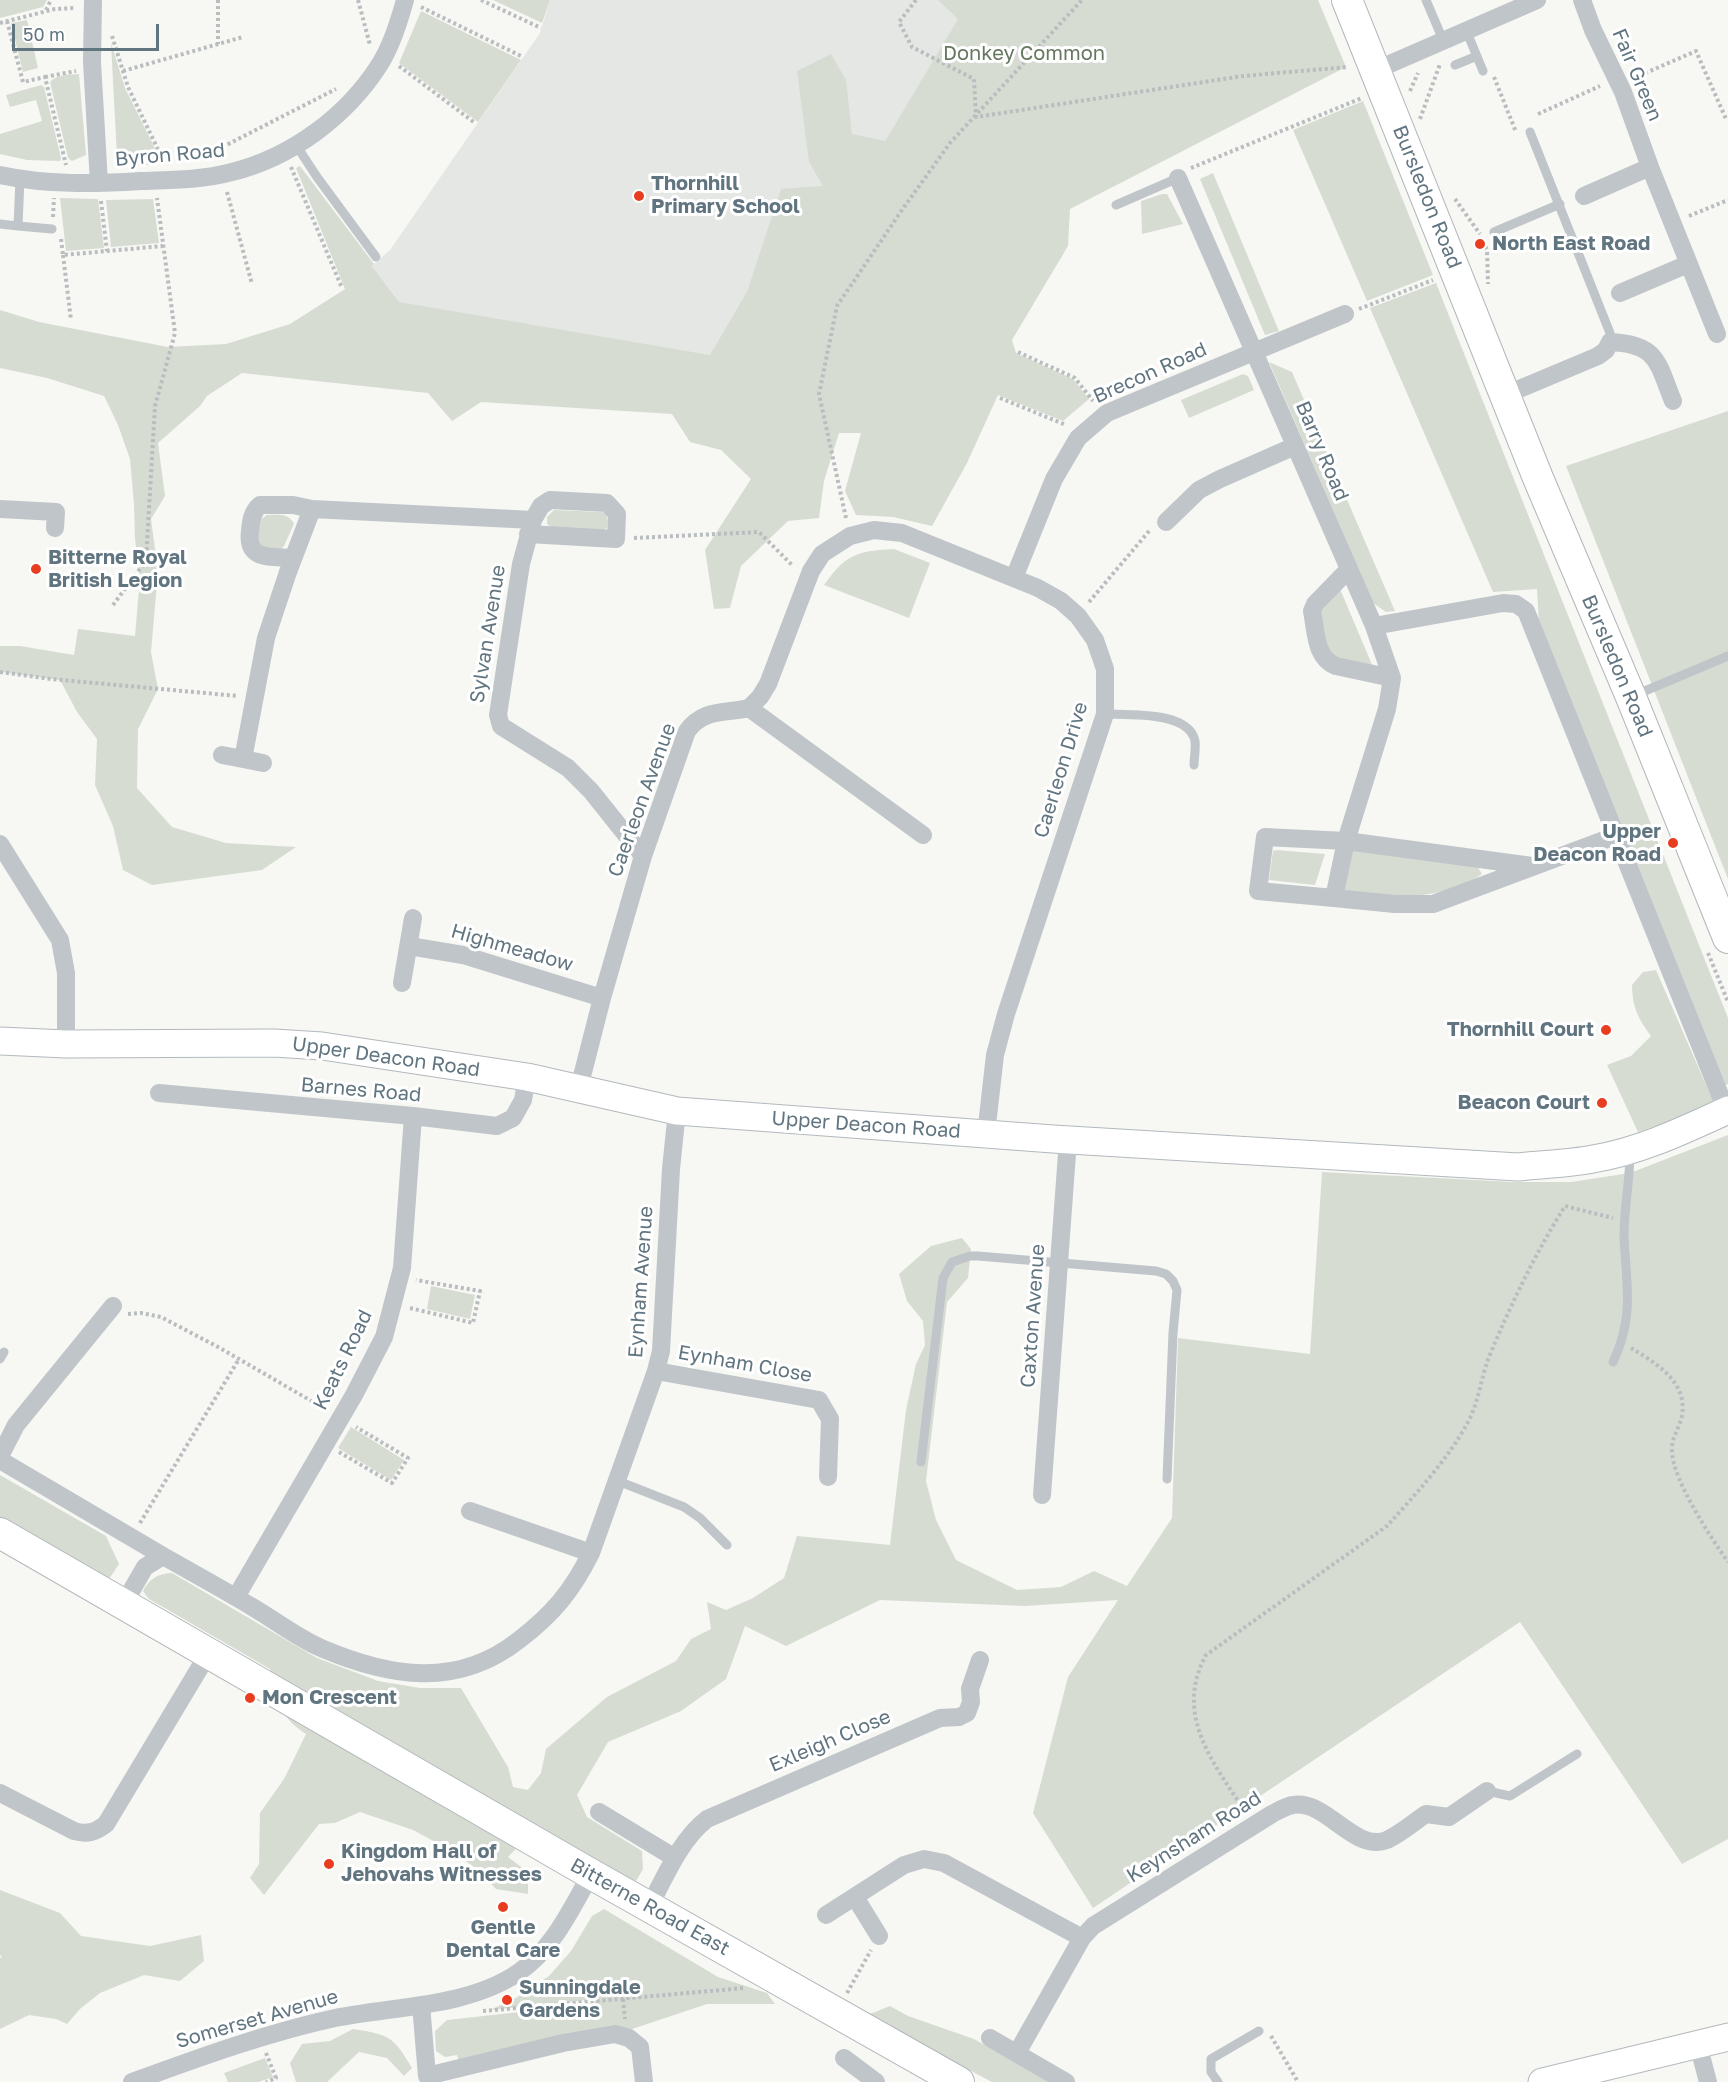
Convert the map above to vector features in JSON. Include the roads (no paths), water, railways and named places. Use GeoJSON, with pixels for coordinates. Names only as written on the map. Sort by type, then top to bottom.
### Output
{"type":"FeatureCollection","features":[{"type":"Feature","properties":{"kind":"main road","name":"Bursledon Road"},"geometry":{"type":"LineString","coordinates":[[1347,0],[1365,78],[1505,395],[1631,697],[1728,938]]}},
{"type":"Feature","properties":{"kind":"main road","name":"Bitterne Road East"},"geometry":{"type":"LineString","coordinates":[[0,1533],[591,1874],[836,2012],[928,2074],[959,2082]]}},
{"type":"Feature","properties":{"kind":"street"},"geometry":{"type":"LineString","coordinates":[[1365,78],[1443,40],[1468,36],[1537,0]]}},
{"type":"Feature","properties":{"kind":"street","name":"Fair Green"},"geometry":{"type":"LineString","coordinates":[[1582,0],[1593,30],[1618,81],[1672,224],[1717,334]]}},
{"type":"Feature","properties":{"kind":"street","name":"Byron Road"},"geometry":{"type":"LineString","coordinates":[[0,175],[63,183],[99,183],[222,174],[253,165],[291,148],[343,110],[381,62],[411,3]]}},
{"type":"Feature","properties":{"kind":"street"},"geometry":{"type":"LineString","coordinates":[[93,4],[92,70],[99,183]]}},
{"type":"Feature","properties":{"kind":"street"},"geometry":{"type":"LineString","coordinates":[[1584,196],[1650,167]]}},
{"type":"Feature","properties":{"kind":"street","name":"Barry Road"},"geometry":{"type":"LineString","coordinates":[[1178,178],[1374,626],[1392,678],[1388,709],[1346,841],[1334,898]]}},
{"type":"Feature","properties":{"kind":"street"},"geometry":{"type":"LineString","coordinates":[[1620,293],[1688,264]]}},
{"type":"Feature","properties":{"kind":"street"},"geometry":{"type":"LineString","coordinates":[[1254,352],[1345,314]]}},
{"type":"Feature","properties":{"kind":"street"},"geometry":{"type":"LineString","coordinates":[[1505,395],[1598,356],[1606,350],[1610,342],[1641,346],[1652,354],[1673,401]]}},
{"type":"Feature","properties":{"kind":"street","name":"Brecon Road"},"geometry":{"type":"LineString","coordinates":[[1014,578],[1054,480],[1083,433],[1104,415],[1254,352]]}},
{"type":"Feature","properties":{"kind":"street"},"geometry":{"type":"LineString","coordinates":[[1166,522],[1199,490],[1295,446]]}},
{"type":"Feature","properties":{"kind":"street"},"geometry":{"type":"LineString","coordinates":[[293,558],[258,554],[251,549],[248,543],[252,516],[260,505],[293,505],[312,509],[530,527],[616,539],[617,514],[607,503],[550,500],[541,506],[530,527]]}},
{"type":"Feature","properties":{"kind":"street"},"geometry":{"type":"LineString","coordinates":[[0,509],[56,512],[55,528]]}},
{"type":"Feature","properties":{"kind":"street"},"geometry":{"type":"LineString","coordinates":[[243,759],[266,638],[312,509]]}},
{"type":"Feature","properties":{"kind":"street","name":"Sylvan Avenue"},"geometry":{"type":"LineString","coordinates":[[530,527],[521,564],[498,715],[501,726],[568,768],[618,822],[643,856]]}},
{"type":"Feature","properties":{"kind":"street","name":"Caerleon Drive"},"geometry":{"type":"LineString","coordinates":[[749,708],[768,684],[807,580],[822,554],[850,536],[873,530],[902,533],[1014,578],[1053,597],[1078,616],[1095,640],[1105,669],[1105,714],[1006,1014],[995,1055],[986,1134]]}},
{"type":"Feature","properties":{"kind":"street"},"geometry":{"type":"LineString","coordinates":[[1348,569],[1315,604],[1312,611],[1322,656],[1336,666],[1392,678]]}},
{"type":"Feature","properties":{"kind":"street"},"geometry":{"type":"LineString","coordinates":[[1374,626],[1503,603],[1516,604],[1526,611],[1727,1110]]}},
{"type":"Feature","properties":{"kind":"street"},"geometry":{"type":"LineString","coordinates":[[749,708],[923,835]]}},
{"type":"Feature","properties":{"kind":"street","name":"Caerleon Avenue"},"geometry":{"type":"LineString","coordinates":[[579,1088],[643,856],[687,731],[695,720],[706,714],[749,708]]}},
{"type":"Feature","properties":{"kind":"street"},"geometry":{"type":"LineString","coordinates":[[222,755],[263,763]]}},
{"type":"Feature","properties":{"kind":"street"},"geometry":{"type":"LineString","coordinates":[[1534,867],[1346,841],[1265,837],[1258,891],[1395,904],[1433,904],[1534,867],[1615,836]]}},
{"type":"Feature","properties":{"kind":"street"},"geometry":{"type":"LineString","coordinates":[[0,844],[60,940],[66,973],[66,1044]]}},
{"type":"Feature","properties":{"kind":"street"},"geometry":{"type":"LineString","coordinates":[[402,983],[413,918]]}},
{"type":"Feature","properties":{"kind":"street","name":"Highmeadow"},"geometry":{"type":"LineString","coordinates":[[408,946],[463,955],[602,998]]}},
{"type":"Feature","properties":{"kind":"street","name":"Upper Deacon Road"},"geometry":{"type":"LineString","coordinates":[[0,1041],[66,1044],[274,1043],[322,1046],[527,1077],[677,1111],[1068,1140],[1518,1167],[1563,1164],[1630,1150],[1676,1135],[1727,1110]]}},
{"type":"Feature","properties":{"kind":"street","name":"Barnes Road"},"geometry":{"type":"LineString","coordinates":[[159,1093],[497,1126],[513,1118],[523,1100],[527,1077]]}},
{"type":"Feature","properties":{"kind":"street","name":"Eynham Avenue"},"geometry":{"type":"LineString","coordinates":[[236,1597],[320,1647],[379,1669],[408,1674],[445,1673],[478,1665],[508,1649],[540,1624],[562,1601],[578,1580],[591,1553],[618,1481],[661,1351],[671,1169],[677,1111]]}},
{"type":"Feature","properties":{"kind":"street","name":"Keats Road"},"geometry":{"type":"LineString","coordinates":[[236,1597],[341,1418],[384,1337],[402,1269],[413,1116]]}},
{"type":"Feature","properties":{"kind":"street","name":"Caxton Avenue"},"geometry":{"type":"LineString","coordinates":[[1042,1495],[1068,1140]]}},
{"type":"Feature","properties":{"kind":"street"},"geometry":{"type":"LineString","coordinates":[[109,1311],[16,1425],[0,1458],[236,1597]]}},
{"type":"Feature","properties":{"kind":"street","name":"Eynham Close"},"geometry":{"type":"LineString","coordinates":[[656,1371],[819,1400],[830,1419],[828,1477]]}},
{"type":"Feature","properties":{"kind":"street"},"geometry":{"type":"LineString","coordinates":[[470,1511],[591,1553]]}},
{"type":"Feature","properties":{"kind":"street"},"geometry":{"type":"LineString","coordinates":[[123,1605],[145,1567],[163,1556]]}},
{"type":"Feature","properties":{"kind":"street"},"geometry":{"type":"LineString","coordinates":[[0,1793],[74,1831],[83,1834],[96,1831],[106,1824],[208,1654]]}},
{"type":"Feature","properties":{"kind":"street","name":"Exleigh Close"},"geometry":{"type":"LineString","coordinates":[[649,1907],[675,1858],[696,1827],[707,1819],[940,1718],[959,1717],[967,1713],[971,1702],[970,1689],[980,1660]]}},
{"type":"Feature","properties":{"kind":"street","name":"Keynsham Road"},"geometry":{"type":"LineString","coordinates":[[1017,2053],[1082,1938],[1094,1926],[1255,1824],[1293,1804],[1310,1805],[1358,1836],[1372,1842],[1386,1840],[1426,1814],[1449,1817],[1487,1791]]}},
{"type":"Feature","properties":{"kind":"street"},"geometry":{"type":"LineString","coordinates":[[599,1812],[675,1858]]}},
{"type":"Feature","properties":{"kind":"street"},"geometry":{"type":"LineString","coordinates":[[826,1915],[904,1865],[924,1859],[944,1863],[1082,1938]]}},
{"type":"Feature","properties":{"kind":"street","name":"Somerset Avenue"},"geometry":{"type":"LineString","coordinates":[[132,2082],[211,2053],[336,2018],[421,2005],[482,1990],[519,1972],[541,1954],[558,1932],[591,1874]]}},
{"type":"Feature","properties":{"kind":"street"},"geometry":{"type":"LineString","coordinates":[[855,1898],[879,1936]]}},
{"type":"Feature","properties":{"kind":"street"},"geometry":{"type":"LineString","coordinates":[[421,2005],[427,2079],[563,2043],[615,2034],[629,2038],[640,2047],[644,2082]]}},
{"type":"Feature","properties":{"kind":"street"},"geometry":{"type":"LineString","coordinates":[[1542,2082],[1728,2037]]}},
{"type":"Feature","properties":{"kind":"street"},"geometry":{"type":"LineString","coordinates":[[990,2038],[1066,2082]]}},
{"type":"Feature","properties":{"kind":"street"},"geometry":{"type":"LineString","coordinates":[[1698,2044],[1708,2082]]}},
{"type":"Feature","properties":{"kind":"street"},"geometry":{"type":"LineString","coordinates":[[844,2058],[876,2082]]}},
{"type":"Feature","properties":{"kind":"lane"},"geometry":{"type":"LineString","coordinates":[[1426,0],[1443,40]]}},
{"type":"Feature","properties":{"kind":"lane"},"geometry":{"type":"LineString","coordinates":[[1468,36],[1483,71]]}},
{"type":"Feature","properties":{"kind":"lane"},"geometry":{"type":"LineString","coordinates":[[1455,65],[1477,56]]}},
{"type":"Feature","properties":{"kind":"lane"},"geometry":{"type":"LineString","coordinates":[[1530,132],[1610,333],[1610,342]]}},
{"type":"Feature","properties":{"kind":"lane"},"geometry":{"type":"LineString","coordinates":[[291,148],[316,177],[376,257]]}},
{"type":"Feature","properties":{"kind":"lane"},"geometry":{"type":"LineString","coordinates":[[1116,204],[1178,178]]}},
{"type":"Feature","properties":{"kind":"lane"},"geometry":{"type":"LineString","coordinates":[[18,226],[21,179]]}},
{"type":"Feature","properties":{"kind":"lane"},"geometry":{"type":"LineString","coordinates":[[1494,232],[1560,204]]}},
{"type":"Feature","properties":{"kind":"lane"},"geometry":{"type":"LineString","coordinates":[[0,224],[52,229]]}},
{"type":"Feature","properties":{"kind":"lane"},"geometry":{"type":"LineString","coordinates":[[1631,697],[1728,656]]}},
{"type":"Feature","properties":{"kind":"lane"},"geometry":{"type":"LineString","coordinates":[[1105,714],[1170,718],[1187,728],[1195,740],[1194,765]]}},
{"type":"Feature","properties":{"kind":"lane"},"geometry":{"type":"LineString","coordinates":[[1613,1362],[1622,1343],[1627,1322],[1628,1286],[1624,1233],[1630,1150]]}},
{"type":"Feature","properties":{"kind":"lane"},"geometry":{"type":"LineString","coordinates":[[921,1462],[943,1278],[952,1262],[970,1256],[1155,1271],[1166,1275],[1173,1281],[1178,1290],[1173,1333],[1167,1479]]}},
{"type":"Feature","properties":{"kind":"lane"},"geometry":{"type":"LineString","coordinates":[[618,1481],[684,1507],[700,1518],[727,1545]]}},
{"type":"Feature","properties":{"kind":"lane","name":"Keynsham Road"},"geometry":{"type":"LineString","coordinates":[[1487,1791],[1510,1797],[1577,1754]]}},
{"type":"Feature","properties":{"kind":"lane"},"geometry":{"type":"LineString","coordinates":[[1218,2082],[1211,2072],[1212,2059],[1262,2030]]}},
{"type":"Feature","properties":{"kind":"place","name":"Thornhill Primary School"},"geometry":{"type":"Point","coordinates":[639,196]}},
{"type":"Feature","properties":{"kind":"place","name":"North East Road"},"geometry":{"type":"Point","coordinates":[1480,244]}},
{"type":"Feature","properties":{"kind":"place","name":"Bitterne Royal British Legion"},"geometry":{"type":"Point","coordinates":[36,569]}},
{"type":"Feature","properties":{"kind":"place","name":"Upper Deacon Road"},"geometry":{"type":"Point","coordinates":[1673,843]}},
{"type":"Feature","properties":{"kind":"place","name":"Thornhill Court"},"geometry":{"type":"Point","coordinates":[1606,1030]}},
{"type":"Feature","properties":{"kind":"place","name":"Beacon Court"},"geometry":{"type":"Point","coordinates":[1602,1103]}},
{"type":"Feature","properties":{"kind":"place","name":"Mon Crescent"},"geometry":{"type":"Point","coordinates":[250,1698]}},
{"type":"Feature","properties":{"kind":"place","name":"Kingdom Hall of Jehovahs Witnesses"},"geometry":{"type":"Point","coordinates":[329,1864]}},
{"type":"Feature","properties":{"kind":"place","name":"Gentle Dental Care"},"geometry":{"type":"Point","coordinates":[503,1907]}},
{"type":"Feature","properties":{"kind":"place","name":"Sunningdale Gardens"},"geometry":{"type":"Point","coordinates":[507,2000]}},
{"type":"Feature","properties":{"kind":"park label","name":"Donkey Common"},"geometry":{"type":"Point","coordinates":[1024,54]}}]}
